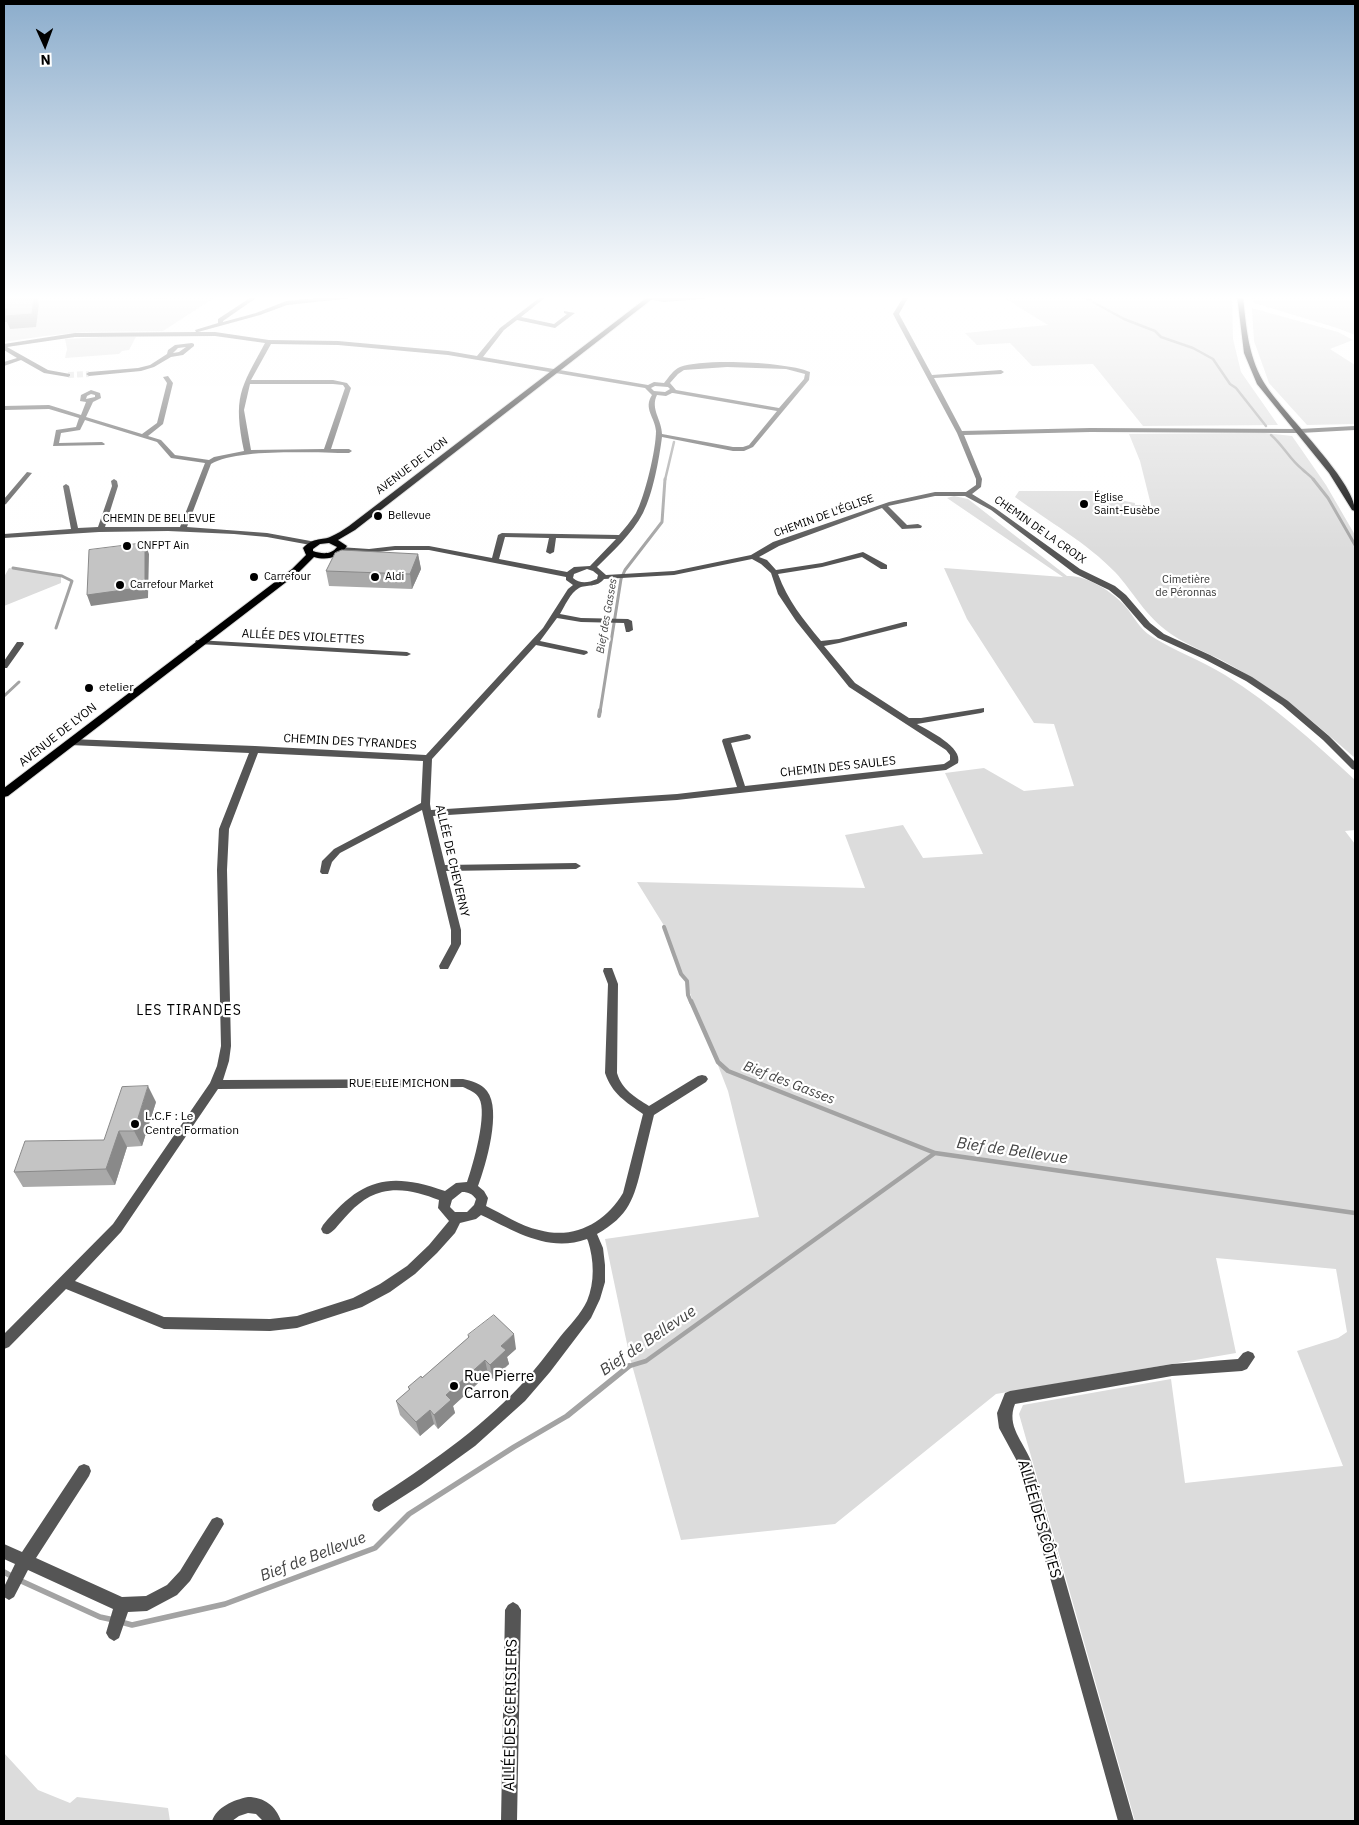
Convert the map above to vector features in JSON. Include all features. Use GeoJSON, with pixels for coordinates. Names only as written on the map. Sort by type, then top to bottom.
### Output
{"type":"FeatureCollection","features":[{"type":"Feature","properties":{"kind":"main road","name":"AVENUE DE LYON"},"geometry":{"type":"LineString","coordinates":[[295,571],[323,557],[335,554],[338,544],[352,528],[543,381]]}},
{"type":"Feature","properties":{"kind":"main road"},"geometry":{"type":"LineString","coordinates":[[1259,381],[1332,472],[1355,508]]}},
{"type":"Feature","properties":{"kind":"main road"},"geometry":{"type":"LineString","coordinates":[[323,557],[311,555],[308,548],[321,540],[338,544]]}},
{"type":"Feature","properties":{"kind":"main road","name":"AVENUE DE LYON"},"geometry":{"type":"LineString","coordinates":[[4,793],[199,642],[295,571],[311,555]]}},
{"type":"Feature","properties":{"kind":"street"},"geometry":{"type":"LineString","coordinates":[[143,436],[160,424],[170,383],[169,381]]}},
{"type":"Feature","properties":{"kind":"street"},"geometry":{"type":"LineString","coordinates":[[615,381],[649,387],[654,384],[666,384],[672,386],[673,391]]}},
{"type":"Feature","properties":{"kind":"street"},"geometry":{"type":"LineString","coordinates":[[659,435],[733,449],[744,449],[751,446],[805,381]]}},
{"type":"Feature","properties":{"kind":"street"},"geometry":{"type":"LineString","coordinates":[[932,381],[960,433],[979,479],[980,486],[967,494]]}},
{"type":"Feature","properties":{"kind":"street"},"geometry":{"type":"LineString","coordinates":[[248,452],[241,408],[246,382],[333,382],[344,384],[348,388],[327,451]]}},
{"type":"Feature","properties":{"kind":"street"},"geometry":{"type":"LineString","coordinates":[[649,387],[649,391],[655,394],[666,394],[673,391],[780,410]]}},
{"type":"Feature","properties":{"kind":"street"},"geometry":{"type":"LineString","coordinates":[[592,568],[641,511],[659,435],[657,420],[650,405],[655,394]]}},
{"type":"Feature","properties":{"kind":"street"},"geometry":{"type":"LineString","coordinates":[[90,402],[78,429],[58,432],[55,445],[102,444]]}},
{"type":"Feature","properties":{"kind":"street"},"geometry":{"type":"LineString","coordinates":[[4,408],[49,407],[160,441],[173,457],[210,462]]}},
{"type":"Feature","properties":{"kind":"street"},"geometry":{"type":"LineString","coordinates":[[960,433],[1090,430],[1300,432],[1355,428]]}},
{"type":"Feature","properties":{"kind":"street"},"geometry":{"type":"LineString","coordinates":[[183,529],[210,462],[216,458],[248,452],[348,451]]}},
{"type":"Feature","properties":{"kind":"street"},"geometry":{"type":"LineString","coordinates":[[4,503],[29,473]]}},
{"type":"Feature","properties":{"kind":"street"},"geometry":{"type":"LineString","coordinates":[[101,530],[116,486],[114,481]]}},
{"type":"Feature","properties":{"kind":"street"},"geometry":{"type":"LineString","coordinates":[[66,486],[75,532]]}},
{"type":"Feature","properties":{"kind":"street","name":"CHEMIN DE L'ÉGLISE"},"geometry":{"type":"LineString","coordinates":[[578,584],[593,584],[602,577],[674,573],[754,557],[776,544],[834,522],[910,498],[935,494],[967,494]]}},
{"type":"Feature","properties":{"kind":"street","name":"CHEMIN DE LA CROIX"},"geometry":{"type":"LineString","coordinates":[[967,494],[993,509],[1077,571],[1112,588],[1123,597],[1147,625],[1161,636],[1249,679],[1284,703],[1326,738],[1355,767]]}},
{"type":"Feature","properties":{"kind":"street"},"geometry":{"type":"LineString","coordinates":[[884,506],[905,527],[918,526]]}},
{"type":"Feature","properties":{"kind":"street","name":"CHEMIN DE BELLEVUE"},"geometry":{"type":"LineString","coordinates":[[4,536],[101,530],[183,529],[269,535],[312,544]]}},
{"type":"Feature","properties":{"kind":"street"},"geometry":{"type":"LineString","coordinates":[[494,561],[497,557],[502,536],[619,537]]}},
{"type":"Feature","properties":{"kind":"street"},"geometry":{"type":"LineString","coordinates":[[550,552],[553,536]]}},
{"type":"Feature","properties":{"kind":"street"},"geometry":{"type":"LineString","coordinates":[[338,544],[369,551],[395,548],[430,548],[569,575],[577,569],[592,568],[600,572],[602,577]]}},
{"type":"Feature","properties":{"kind":"street"},"geometry":{"type":"LineString","coordinates":[[754,557],[764,562],[774,572],[822,565],[863,554],[884,567]]}},
{"type":"Feature","properties":{"kind":"street","name":"CHEMIN DES SAULES"},"geometry":{"type":"LineString","coordinates":[[426,808],[677,797],[946,767],[955,761],[954,755],[949,748],[852,684],[818,644],[782,594],[774,572]]}},
{"type":"Feature","properties":{"kind":"street"},"geometry":{"type":"LineString","coordinates":[[569,575],[570,581],[578,584]]}},
{"type":"Feature","properties":{"kind":"street","name":"CHEMIN DES TYRANDES"},"geometry":{"type":"LineString","coordinates":[[70,742],[428,758],[534,642],[556,616],[571,591],[578,584]]}},
{"type":"Feature","properties":{"kind":"street"},"geometry":{"type":"LineString","coordinates":[[556,616],[628,621],[629,630]]}},
{"type":"Feature","properties":{"kind":"street"},"geometry":{"type":"LineString","coordinates":[[818,644],[839,641],[904,624]]}},
{"type":"Feature","properties":{"kind":"street","name":"ALLÉE DES VIOLETTES"},"geometry":{"type":"LineString","coordinates":[[199,642],[407,654]]}},
{"type":"Feature","properties":{"kind":"street"},"geometry":{"type":"LineString","coordinates":[[534,642],[584,653]]}},
{"type":"Feature","properties":{"kind":"street"},"geometry":{"type":"LineString","coordinates":[[4,666],[20,644]]}},
{"type":"Feature","properties":{"kind":"street"},"geometry":{"type":"LineString","coordinates":[[906,721],[921,721],[981,710]]}},
{"type":"Feature","properties":{"kind":"street"},"geometry":{"type":"LineString","coordinates":[[742,790],[726,741],[747,737]]}},
{"type":"Feature","properties":{"kind":"street"},"geometry":{"type":"LineString","coordinates":[[4,1343],[97,1250],[116,1228],[215,1085],[225,1058],[226,1046],[222,870],[224,829],[255,749]]}},
{"type":"Feature","properties":{"kind":"street","name":"ALLÉE DE CHEVERNY"},"geometry":{"type":"LineString","coordinates":[[428,758],[426,808],[456,930],[456,944],[444,966]]}},
{"type":"Feature","properties":{"kind":"street"},"geometry":{"type":"LineString","coordinates":[[325,872],[327,861],[337,851],[426,808]]}},
{"type":"Feature","properties":{"kind":"street"},"geometry":{"type":"LineString","coordinates":[[442,868],[576,866]]}},
{"type":"Feature","properties":{"kind":"street"},"geometry":{"type":"LineString","coordinates":[[608,971],[613,984],[611,1073],[613,1083],[619,1091],[649,1112]]}},
{"type":"Feature","properties":{"kind":"street"},"geometry":{"type":"LineString","coordinates":[[480,1209],[540,1236],[560,1238],[590,1233],[613,1219],[629,1194],[649,1112],[702,1079]]}},
{"type":"Feature","properties":{"kind":"street","name":"RUE ELIE MICHON"},"geometry":{"type":"LineString","coordinates":[[215,1085],[463,1083],[474,1086],[482,1091],[486,1100],[487,1110],[481,1160],[470,1188]]}},
{"type":"Feature","properties":{"kind":"street"},"geometry":{"type":"LineString","coordinates":[[327,1229],[344,1208],[359,1196],[373,1190],[388,1186],[408,1185],[446,1197]]}},
{"type":"Feature","properties":{"kind":"street"},"geometry":{"type":"LineString","coordinates":[[460,1188],[470,1188],[476,1190],[482,1198],[480,1209],[470,1217],[456,1219],[447,1212],[444,1202],[446,1197],[460,1188]]}},
{"type":"Feature","properties":{"kind":"street"},"geometry":{"type":"LineString","coordinates":[[63,1282],[164,1323],[270,1325],[297,1322],[329,1314],[385,1288],[434,1249],[451,1229],[456,1219]]}},
{"type":"Feature","properties":{"kind":"street"},"geometry":{"type":"LineString","coordinates":[[379,1505],[438,1466],[486,1429],[521,1395],[554,1357],[594,1301],[599,1259],[596,1244],[590,1233]]}},
{"type":"Feature","properties":{"kind":"street","name":"ALLÉE DES CÔTES"},"geometry":{"type":"LineString","coordinates":[[1126,1821],[1024,1461],[1006,1428],[1004,1413],[1010,1398],[1172,1370],[1242,1366],[1248,1357]]}},
{"type":"Feature","properties":{"kind":"street"},"geometry":{"type":"LineString","coordinates":[[9,1592],[25,1561],[84,1471]]}},
{"type":"Feature","properties":{"kind":"street"},"geometry":{"type":"LineString","coordinates":[[4,1551],[101,1597],[122,1604],[147,1603],[172,1590],[185,1576],[217,1524]]}},
{"type":"Feature","properties":{"kind":"street"},"geometry":{"type":"LineString","coordinates":[[114,1633],[122,1604]]}},
{"type":"Feature","properties":{"kind":"street","name":"ALLÉE DES CERISIERS"},"geometry":{"type":"LineString","coordinates":[[509,1821],[513,1610]]}},
{"type":"Feature","properties":{"kind":"street"},"geometry":{"type":"LineString","coordinates":[[220,1821],[238,1806],[249,1804],[260,1806],[269,1814],[272,1821]]}},
{"type":"Feature","properties":{"kind":"green space"},"geometry":{"type":"Polygon","coordinates":[[[1107,381],[1247,381],[1278,425],[1143,426],[1107,381]]]}},
{"type":"Feature","properties":{"kind":"green space"},"geometry":{"type":"Polygon","coordinates":[[[1268,381],[1355,381],[1355,424],[1307,425],[1268,381]]]}},
{"type":"Feature","properties":{"kind":"green space","name":"Cimetière de Péronnas"},"geometry":{"type":"Polygon","coordinates":[[[1265,433],[1292,436],[1326,485],[1355,535],[1355,758],[1312,721],[1266,687],[1171,634],[1154,620],[1104,561],[1015,497],[1019,491],[1102,491],[1105,497],[1135,503],[1135,505],[1151,505],[1140,461],[1129,434],[1265,433]]]}},
{"type":"Feature","properties":{"kind":"green space"},"geometry":{"type":"Polygon","coordinates":[[[954,496],[968,499],[1067,576],[1083,578],[1107,590],[1121,601],[1147,633],[1216,670],[1259,698],[1355,780],[1355,830],[1345,831],[1355,844],[1355,1821],[1135,1821],[1019,1414],[1023,1405],[1171,1379],[1185,1483],[1343,1466],[1297,1351],[1338,1338],[1347,1332],[1336,1269],[1216,1258],[1236,1353],[996,1394],[835,1524],[681,1540],[630,1358],[605,1239],[759,1217],[728,1091],[663,924],[637,882],[865,888],[845,835],[903,825],[923,858],[983,854],[945,773],[984,768],[1024,791],[1074,786],[1054,724],[1034,723],[967,619],[944,568],[1063,577],[947,498],[954,496]]]}},
{"type":"Feature","properties":{"kind":"green space"},"geometry":{"type":"Polygon","coordinates":[[[9,568],[61,577],[61,583],[4,606],[4,577],[9,568]]]}},
{"type":"Feature","properties":{"kind":"green space"},"geometry":{"type":"Polygon","coordinates":[[[4,1753],[38,1790],[70,1803],[77,1797],[168,1808],[170,1821],[4,1821],[4,1753]]]}},
{"type":"Feature","properties":{"kind":"building","name":"Carrefour Market"},"geometry":{"type":"Polygon","coordinates":[[[145,543],[145,587],[87,595],[89,550],[145,543]]]}},
{"type":"Feature","properties":{"kind":"building"},"geometry":{"type":"Polygon","coordinates":[[[342,550],[418,554],[410,574],[326,571],[335,553],[342,550]]]}},
{"type":"Feature","properties":{"kind":"building"},"geometry":{"type":"Polygon","coordinates":[[[148,1086],[134,1131],[119,1131],[106,1169],[14,1172],[25,1141],[104,1140],[122,1087],[148,1086]]]}},
{"type":"Feature","properties":{"kind":"building"},"geometry":{"type":"Polygon","coordinates":[[[494,1315],[514,1334],[501,1346],[506,1350],[490,1365],[485,1360],[446,1395],[451,1400],[434,1415],[430,1410],[416,1422],[396,1401],[410,1389],[408,1387],[421,1376],[422,1378],[469,1337],[468,1335],[494,1315]]]}},
{"type":"Feature","properties":{"kind":"waterway"},"geometry":{"type":"LineString","coordinates":[[1228,381],[1236,388],[1266,426]]}},
{"type":"Feature","properties":{"kind":"waterway"},"geometry":{"type":"LineString","coordinates":[[1271,435],[1313,479]]}},
{"type":"Feature","properties":{"kind":"waterway","name":"Bief des Gasses"},"geometry":{"type":"LineString","coordinates":[[665,480],[674,442]]}},
{"type":"Feature","properties":{"kind":"waterway","name":"Bief des Gasses"},"geometry":{"type":"LineString","coordinates":[[600,712],[621,579],[625,570],[662,522],[665,479]]}},
{"type":"Feature","properties":{"kind":"waterway"},"geometry":{"type":"LineString","coordinates":[[1313,479],[1328,498],[1355,545]]}},
{"type":"Feature","properties":{"kind":"waterway","name":"Bief de Bellevue"},"geometry":{"type":"LineString","coordinates":[[13,568],[62,576],[72,581],[56,628]]}},
{"type":"Feature","properties":{"kind":"waterway","name":"Bief de Bellevue"},"geometry":{"type":"LineString","coordinates":[[4,696],[19,682]]}},
{"type":"Feature","properties":{"kind":"waterway","name":"Bief des Gasses"},"geometry":{"type":"LineString","coordinates":[[599,716],[600,710]]}},
{"type":"Feature","properties":{"kind":"waterway","name":"Bief des Gasses"},"geometry":{"type":"LineString","coordinates":[[664,927],[681,974],[687,981],[688,995],[691,1002]]}},
{"type":"Feature","properties":{"kind":"waterway","name":"Bief des Gasses"},"geometry":{"type":"LineString","coordinates":[[691,1001],[718,1062],[728,1071],[935,1153]]}},
{"type":"Feature","properties":{"kind":"waterway","name":"Bief de Bellevue"},"geometry":{"type":"LineString","coordinates":[[629,1366],[646,1361],[935,1153]]}},
{"type":"Feature","properties":{"kind":"waterway","name":"Bief de Bellevue"},"geometry":{"type":"LineString","coordinates":[[935,1153],[1355,1213]]}},
{"type":"Feature","properties":{"kind":"waterway","name":"Bief de Bellevue"},"geometry":{"type":"LineString","coordinates":[[121,1622],[132,1625],[225,1604],[375,1548],[409,1514],[514,1447],[567,1416],[629,1366]]}},
{"type":"Feature","properties":{"kind":"waterway","name":"Bief de Bellevue"},"geometry":{"type":"LineString","coordinates":[[4,1572],[13,1577]]}},
{"type":"Feature","properties":{"kind":"waterway","name":"Bief de Bellevue"},"geometry":{"type":"LineString","coordinates":[[19,1580],[100,1617],[114,1620]]}},
{"type":"Feature","properties":{"kind":"place","name":"Église Saint-Eusèbe"},"geometry":{"type":"Point","coordinates":[1084,504]}},
{"type":"Feature","properties":{"kind":"place","name":"Bellevue"},"geometry":{"type":"Point","coordinates":[378,516]}},
{"type":"Feature","properties":{"kind":"place","name":"CNFPT Ain"},"geometry":{"type":"Point","coordinates":[127,546]}},
{"type":"Feature","properties":{"kind":"place","name":"Carrefour"},"geometry":{"type":"Point","coordinates":[254,577]}},
{"type":"Feature","properties":{"kind":"place","name":"Aldi"},"geometry":{"type":"Point","coordinates":[375,577]}},
{"type":"Feature","properties":{"kind":"place","name":"Carrefour Market"},"geometry":{"type":"Point","coordinates":[120,585]}},
{"type":"Feature","properties":{"kind":"place","name":"etelier"},"geometry":{"type":"Point","coordinates":[89,688]}},
{"type":"Feature","properties":{"kind":"place","name":"L.C.F : Le Centre Formation"},"geometry":{"type":"Point","coordinates":[135,1124]}},
{"type":"Feature","properties":{"kind":"place","name":"Rue Pierre Carron"},"geometry":{"type":"Point","coordinates":[454,1386]}},
{"type":"Feature","properties":{"kind":"district","name":"LES TIRANDES"},"geometry":{"type":"Point","coordinates":[189,1011]}}]}
